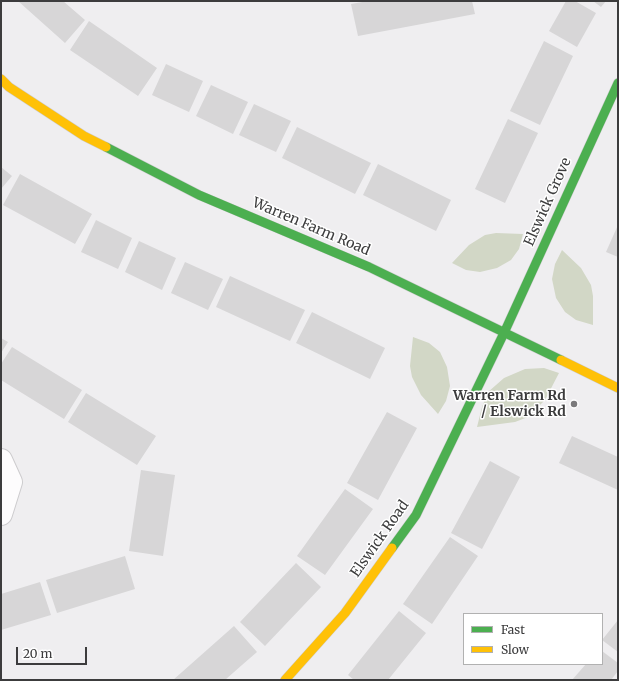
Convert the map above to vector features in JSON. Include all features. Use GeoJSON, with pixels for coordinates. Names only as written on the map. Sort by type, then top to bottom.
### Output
{"type":"FeatureCollection","features":[{"type":"Feature","properties":{"kind":"street","name":"Warren Farm Road"},"geometry":{"type":"LineString","coordinates":[[1,79],[9,87],[84,136],[199,195],[369,267],[618,388]]}},
{"type":"Feature","properties":{"kind":"street","name":"Elswick Grove"},"geometry":{"type":"LineString","coordinates":[[504,332],[618,83]]}},
{"type":"Feature","properties":{"kind":"street","name":"Elswick Road"},"geometry":{"type":"LineString","coordinates":[[285,680],[345,613],[416,515],[504,332]]}},
{"type":"Feature","properties":{"kind":"street"},"geometry":{"type":"LineString","coordinates":[[1,460],[11,482],[1,514]]}},
{"type":"Feature","properties":{"kind":"green space"},"geometry":{"type":"Polygon","coordinates":[[[496,233],[523,234],[519,249],[511,260],[497,268],[480,272],[466,270],[452,263],[469,245],[485,235],[496,233]]]}},
{"type":"Feature","properties":{"kind":"green space"},"geometry":{"type":"Polygon","coordinates":[[[562,250],[581,268],[591,285],[593,296],[593,325],[576,320],[565,312],[556,298],[552,279],[555,264],[562,250]]]}},
{"type":"Feature","properties":{"kind":"green space"},"geometry":{"type":"Polygon","coordinates":[[[413,337],[429,343],[440,352],[447,367],[450,386],[446,401],[438,414],[421,395],[412,377],[410,366],[413,337]]]}},
{"type":"Feature","properties":{"kind":"green space"},"geometry":{"type":"Polygon","coordinates":[[[544,368],[559,373],[545,400],[528,417],[515,422],[477,427],[482,407],[488,392],[504,378],[525,369],[544,368]]]}},
{"type":"Feature","properties":{"kind":"building"},"geometry":{"type":"Polygon","coordinates":[[[18,1],[63,1],[85,20],[65,43],[18,1]]]}},
{"type":"Feature","properties":{"kind":"building"},"geometry":{"type":"Polygon","coordinates":[[[368,1],[472,1],[475,14],[358,36],[351,4],[368,1]]]}},
{"type":"Feature","properties":{"kind":"building"},"geometry":{"type":"Polygon","coordinates":[[[566,1],[575,1],[596,13],[577,47],[549,31],[566,1]]]}},
{"type":"Feature","properties":{"kind":"building"},"geometry":{"type":"Polygon","coordinates":[[[593,1],[606,1],[601,7],[593,1]]]}},
{"type":"Feature","properties":{"kind":"building"},"geometry":{"type":"Polygon","coordinates":[[[89,21],[157,68],[138,96],[70,50],[89,21]]]}},
{"type":"Feature","properties":{"kind":"building"},"geometry":{"type":"Polygon","coordinates":[[[544,41],[573,56],[540,125],[510,111],[544,41]]]}},
{"type":"Feature","properties":{"kind":"building"},"geometry":{"type":"Polygon","coordinates":[[[166,64],[203,81],[189,112],[152,95],[166,64]]]}},
{"type":"Feature","properties":{"kind":"building"},"geometry":{"type":"Polygon","coordinates":[[[211,85],[248,102],[233,134],[196,116],[211,85]]]}},
{"type":"Feature","properties":{"kind":"building"},"geometry":{"type":"Polygon","coordinates":[[[254,104],[291,121],[276,152],[239,135],[254,104]]]}},
{"type":"Feature","properties":{"kind":"building"},"geometry":{"type":"Polygon","coordinates":[[[508,119],[538,133],[505,203],[475,189],[508,119]]]}},
{"type":"Feature","properties":{"kind":"building"},"geometry":{"type":"Polygon","coordinates":[[[297,127],[371,163],[355,194],[282,158],[297,127]]]}},
{"type":"Feature","properties":{"kind":"building"},"geometry":{"type":"Polygon","coordinates":[[[378,164],[451,200],[436,231],[363,195],[378,164]]]}},
{"type":"Feature","properties":{"kind":"building"},"geometry":{"type":"Polygon","coordinates":[[[1,167],[12,176],[1,189],[1,167]]]}},
{"type":"Feature","properties":{"kind":"building"},"geometry":{"type":"Polygon","coordinates":[[[20,174],[92,214],[75,244],[3,205],[20,174]]]}},
{"type":"Feature","properties":{"kind":"building"},"geometry":{"type":"Polygon","coordinates":[[[96,220],[132,238],[118,269],[81,252],[96,220]]]}},
{"type":"Feature","properties":{"kind":"building"},"geometry":{"type":"Polygon","coordinates":[[[618,225],[618,257],[606,252],[618,225]]]}},
{"type":"Feature","properties":{"kind":"building"},"geometry":{"type":"Polygon","coordinates":[[[139,241],[176,258],[162,290],[125,272],[139,241]]]}},
{"type":"Feature","properties":{"kind":"building"},"geometry":{"type":"Polygon","coordinates":[[[185,262],[223,279],[208,310],[171,293],[185,262]]]}},
{"type":"Feature","properties":{"kind":"building"},"geometry":{"type":"Polygon","coordinates":[[[230,276],[305,310],[290,341],[216,307],[230,276]]]}},
{"type":"Feature","properties":{"kind":"building"},"geometry":{"type":"Polygon","coordinates":[[[312,312],[385,348],[370,379],[296,343],[312,312]]]}},
{"type":"Feature","properties":{"kind":"building"},"geometry":{"type":"Polygon","coordinates":[[[1,338],[8,342],[1,353],[1,338]]]}},
{"type":"Feature","properties":{"kind":"building"},"geometry":{"type":"Polygon","coordinates":[[[12,347],[82,390],[64,419],[1,380],[1,364],[12,347]]]}},
{"type":"Feature","properties":{"kind":"building"},"geometry":{"type":"Polygon","coordinates":[[[86,393],[156,436],[137,465],[68,422],[86,393]]]}},
{"type":"Feature","properties":{"kind":"building"},"geometry":{"type":"Polygon","coordinates":[[[387,412],[417,428],[378,500],[347,483],[387,412]]]}},
{"type":"Feature","properties":{"kind":"building"},"geometry":{"type":"Polygon","coordinates":[[[572,436],[618,457],[618,490],[559,463],[572,436]]]}},
{"type":"Feature","properties":{"kind":"building"},"geometry":{"type":"Polygon","coordinates":[[[490,461],[520,477],[482,549],[451,533],[490,461]]]}},
{"type":"Feature","properties":{"kind":"building"},"geometry":{"type":"Polygon","coordinates":[[[141,470],[175,475],[163,556],[129,551],[141,470]]]}},
{"type":"Feature","properties":{"kind":"building"},"geometry":{"type":"Polygon","coordinates":[[[345,489],[373,509],[325,575],[297,556],[345,489]]]}},
{"type":"Feature","properties":{"kind":"building"},"geometry":{"type":"Polygon","coordinates":[[[450,537],[478,556],[432,624],[403,604],[450,537]]]}},
{"type":"Feature","properties":{"kind":"building"},"geometry":{"type":"Polygon","coordinates":[[[125,556],[135,589],[57,613],[46,580],[125,556]]]}},
{"type":"Feature","properties":{"kind":"building"},"geometry":{"type":"Polygon","coordinates":[[[296,563],[321,587],[265,646],[240,622],[296,563]]]}},
{"type":"Feature","properties":{"kind":"building"},"geometry":{"type":"Polygon","coordinates":[[[40,582],[51,615],[1,630],[1,594],[40,582]]]}},
{"type":"Feature","properties":{"kind":"building"},"geometry":{"type":"Polygon","coordinates":[[[399,611],[426,633],[388,680],[354,680],[348,675],[399,611]]]}},
{"type":"Feature","properties":{"kind":"building"},"geometry":{"type":"Polygon","coordinates":[[[618,620],[618,652],[603,641],[618,620]]]}},
{"type":"Feature","properties":{"kind":"building"},"geometry":{"type":"Polygon","coordinates":[[[234,626],[257,652],[225,680],[173,680],[234,626]]]}},
{"type":"Feature","properties":{"kind":"building"},"geometry":{"type":"Polygon","coordinates":[[[603,652],[618,663],[618,671],[611,680],[572,680],[585,665],[603,665],[603,652]]]}},
{"type":"Feature","properties":{"kind":"traffic: fast"},"geometry":{"type":"LineString","coordinates":[[392,548],[416,515],[504,333],[618,83]]}},
{"type":"Feature","properties":{"kind":"traffic: fast"},"geometry":{"type":"LineString","coordinates":[[106,147],[199,195],[369,267],[561,360]]}},
{"type":"Feature","properties":{"kind":"traffic: slow"},"geometry":{"type":"LineString","coordinates":[[1,79],[9,87],[84,136],[106,147]]}},
{"type":"Feature","properties":{"kind":"traffic: slow"},"geometry":{"type":"LineString","coordinates":[[561,360],[618,388]]}},
{"type":"Feature","properties":{"kind":"traffic: slow"},"geometry":{"type":"LineString","coordinates":[[285,680],[345,613],[392,548]]}},
{"type":"Feature","properties":{"kind":"place","name":"Warren Farm Rd / Elswick Rd"},"geometry":{"type":"Point","coordinates":[574,404]}}]}
